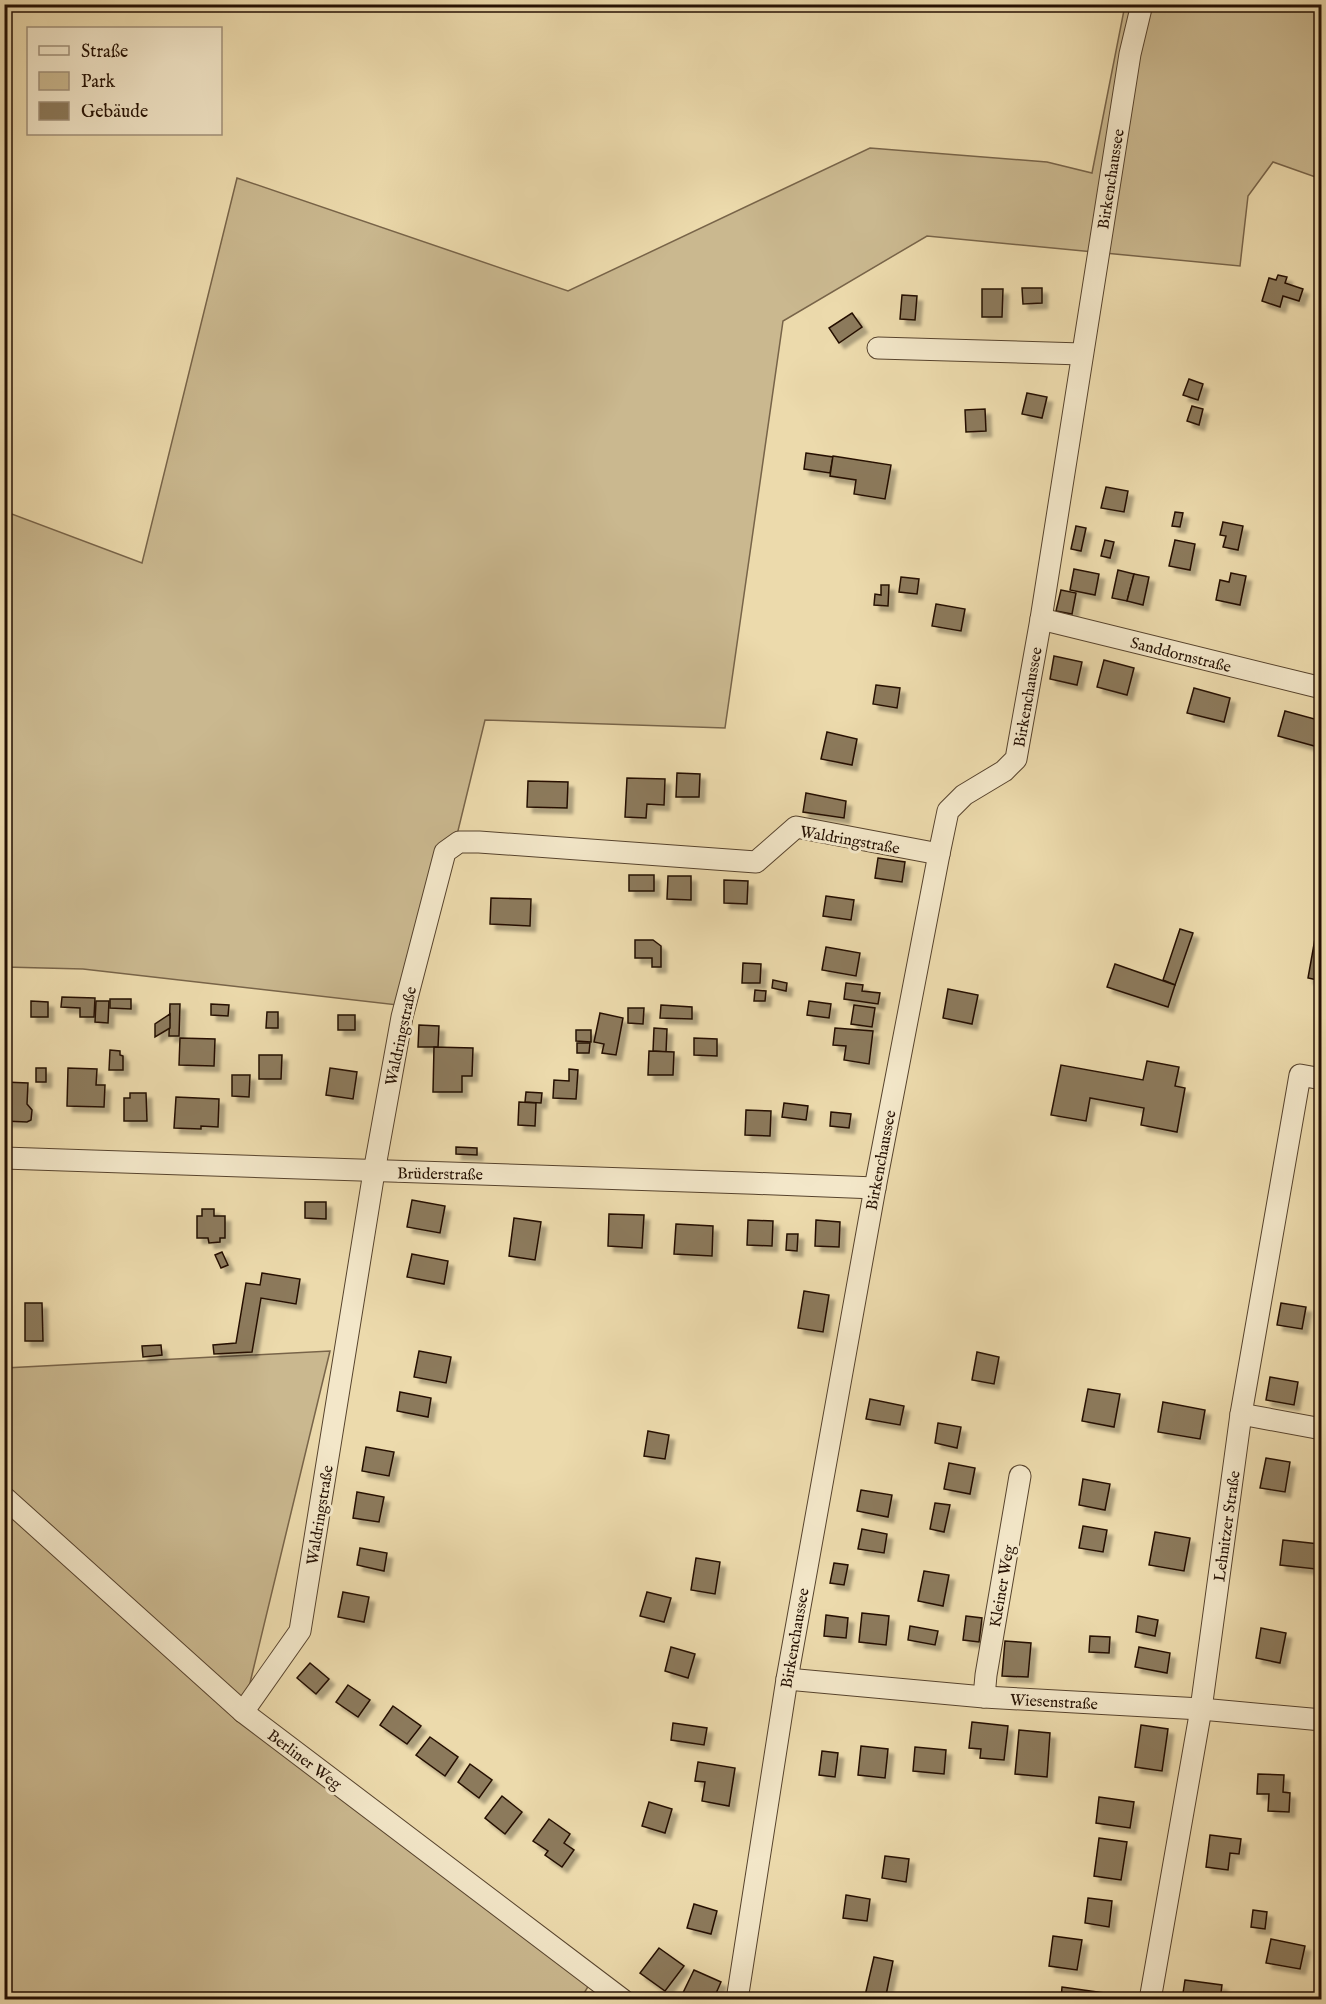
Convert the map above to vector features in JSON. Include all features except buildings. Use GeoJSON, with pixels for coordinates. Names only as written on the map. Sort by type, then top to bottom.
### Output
{"type":"FeatureCollection","features":[{"type":"Feature","properties":{"kind":"street","name":"Birkenchaussee"},"geometry":{"type":"LineString","coordinates":[[737,2000],[787,1678],[874,1188],[939,854],[948,810],[964,795],[1004,771],[1016,759],[1041,619],[1130,54],[1142,4]]}},
{"type":"Feature","properties":{"kind":"street"},"geometry":{"type":"LineString","coordinates":[[878,348],[1082,354]]}},
{"type":"Feature","properties":{"kind":"street","name":"Sanddornstraße"},"geometry":{"type":"LineString","coordinates":[[1041,619],[1322,688]]}},
{"type":"Feature","properties":{"kind":"street","name":"Waldringstraße"},"geometry":{"type":"LineString","coordinates":[[243,1712],[300,1631],[374,1172],[402,1017],[445,852],[459,842],[756,862],[796,827],[939,854]]}},
{"type":"Feature","properties":{"kind":"street","name":"Lehnitzer Straße"},"geometry":{"type":"LineString","coordinates":[[1150,2000],[1201,1709],[1241,1414],[1300,1075],[1322,1079]]}},
{"type":"Feature","properties":{"kind":"street","name":"Brüderstraße"},"geometry":{"type":"LineString","coordinates":[[4,1158],[374,1172],[609,1177],[874,1188]]}},
{"type":"Feature","properties":{"kind":"street"},"geometry":{"type":"LineString","coordinates":[[1241,1414],[1322,1429]]}},
{"type":"Feature","properties":{"kind":"street","name":"Kleiner Weg"},"geometry":{"type":"LineString","coordinates":[[984,1697],[1020,1476]]}},
{"type":"Feature","properties":{"kind":"street","name":"Berliner Weg"},"geometry":{"type":"LineString","coordinates":[[4,1497],[243,1712],[623,2000]]}},
{"type":"Feature","properties":{"kind":"street","name":"Wiesenstraße"},"geometry":{"type":"LineString","coordinates":[[787,1678],[984,1697],[1201,1709],[1322,1720]]}},
{"type":"Feature","properties":{"kind":"green space"},"geometry":{"type":"Polygon","coordinates":[[[1125,5],[1321,5],[1321,179],[1273,162],[1248,196],[1240,266],[927,236],[783,321],[725,728],[485,720],[415,1007],[83,969],[5,967],[4,511],[142,563],[237,178],[568,291],[870,148],[1047,162],[1092,173],[1125,5]]]}},
{"type":"Feature","properties":{"kind":"green space"},"geometry":{"type":"Polygon","coordinates":[[[330,1351],[243,1712],[589,1985],[580,2000],[5,2000],[5,1368],[330,1351]]]}}]}
